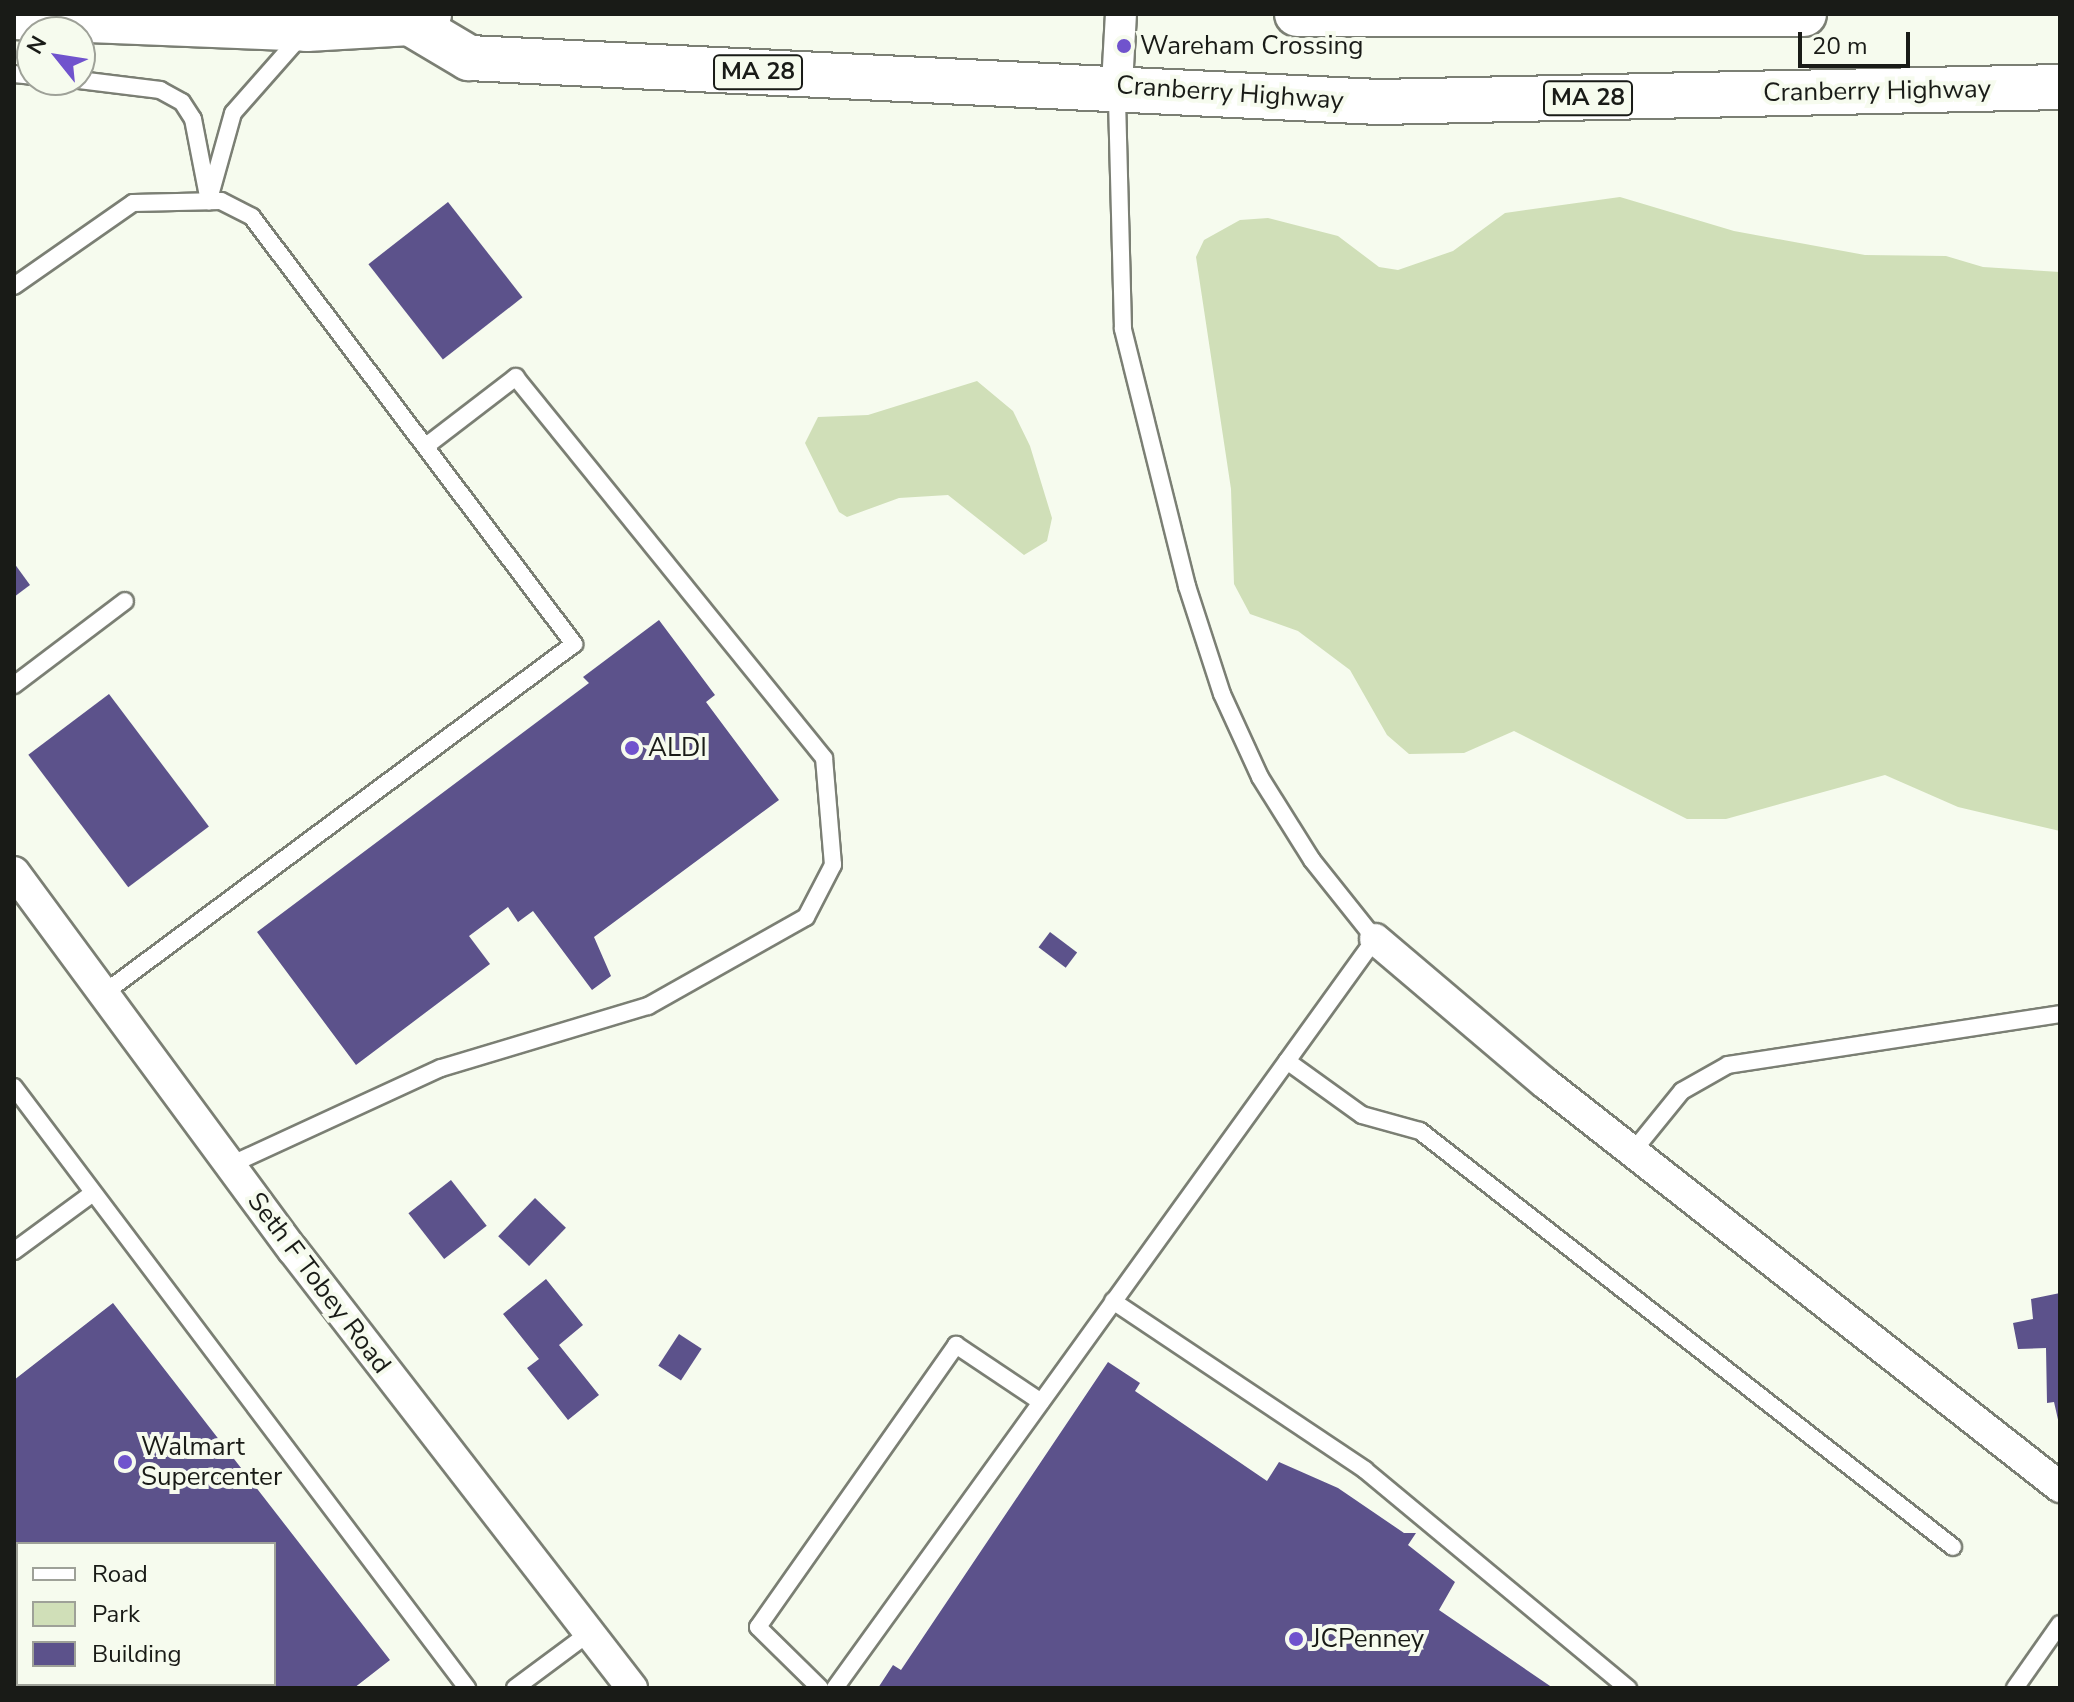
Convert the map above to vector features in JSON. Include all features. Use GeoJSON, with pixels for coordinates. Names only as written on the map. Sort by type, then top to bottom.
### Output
{"type":"FeatureCollection","features":[{"type":"Feature","properties":{"kind":"main road"},"geometry":{"type":"LineString","coordinates":[[1297,14],[1804,14]]}},
{"type":"Feature","properties":{"kind":"main road","name":"Cranberry Highway"},"geometry":{"type":"LineString","coordinates":[[96,20],[307,29],[358,20],[419,18],[469,58],[1117,85],[1379,102],[2060,87]]}},
{"type":"Feature","properties":{"kind":"street"},"geometry":{"type":"LineString","coordinates":[[1117,85],[1121,14]]}},
{"type":"Feature","properties":{"kind":"street","name":"Seth F Tobey Road"},"geometry":{"type":"LineString","coordinates":[[14,872],[230,1165],[632,1688]]}},
{"type":"Feature","properties":{"kind":"street"},"geometry":{"type":"LineString","coordinates":[[1375,939],[1634,1150],[2060,1487]]}},
{"type":"Feature","properties":{"kind":"lane"},"geometry":{"type":"LineString","coordinates":[[209,201],[233,113],[307,29]]}},
{"type":"Feature","properties":{"kind":"lane"},"geometry":{"type":"LineString","coordinates":[[96,82],[160,90],[182,102],[193,119],[209,201]]}},
{"type":"Feature","properties":{"kind":"lane"},"geometry":{"type":"LineString","coordinates":[[835,1688],[1375,939],[1312,860],[1260,777],[1222,694],[1187,586],[1123,329],[1117,85]]}},
{"type":"Feature","properties":{"kind":"lane"},"geometry":{"type":"LineString","coordinates":[[16,282],[120,207],[147,199],[232,205],[260,225],[574,644],[104,993]]}},
{"type":"Feature","properties":{"kind":"lane"},"geometry":{"type":"LineString","coordinates":[[230,1165],[441,1068],[648,1006],[806,917],[833,865],[824,758],[516,377],[426,446]]}},
{"type":"Feature","properties":{"kind":"lane"},"geometry":{"type":"LineString","coordinates":[[14,685],[125,601]]}},
{"type":"Feature","properties":{"kind":"lane"},"geometry":{"type":"LineString","coordinates":[[1634,1150],[1682,1091],[1728,1065],[2060,1014]]}},
{"type":"Feature","properties":{"kind":"lane"},"geometry":{"type":"LineString","coordinates":[[1287,1061],[1362,1115],[1420,1131],[1953,1547]]}},
{"type":"Feature","properties":{"kind":"lane"},"geometry":{"type":"LineString","coordinates":[[14,1087],[467,1688]]}},
{"type":"Feature","properties":{"kind":"lane"},"geometry":{"type":"LineString","coordinates":[[14,1251],[93,1193]]}},
{"type":"Feature","properties":{"kind":"lane"},"geometry":{"type":"LineString","coordinates":[[1113,1301],[1365,1470],[1628,1688]]}},
{"type":"Feature","properties":{"kind":"lane"},"geometry":{"type":"LineString","coordinates":[[820,1688],[758,1627],[956,1345],[1041,1402]]}},
{"type":"Feature","properties":{"kind":"lane"},"geometry":{"type":"LineString","coordinates":[[2015,1688],[2060,1624]]}},
{"type":"Feature","properties":{"kind":"lane"},"geometry":{"type":"LineString","coordinates":[[515,1688],[589,1633]]}},
{"type":"Feature","properties":{"kind":"green space"},"geometry":{"type":"Polygon","coordinates":[[[1620,197],[1734,231],[1865,255],[1946,256],[1983,267],[2060,272],[2060,831],[1958,807],[1885,775],[1726,819],[1687,819],[1514,731],[1464,753],[1409,754],[1387,735],[1350,670],[1298,631],[1250,614],[1234,584],[1231,489],[1196,257],[1204,240],[1240,220],[1268,218],[1338,236],[1379,267],[1398,270],[1453,251],[1505,213],[1620,197]]]}},
{"type":"Feature","properties":{"kind":"green space"},"geometry":{"type":"Polygon","coordinates":[[[977,381],[1013,411],[1030,446],[1052,518],[1047,541],[1024,555],[948,495],[899,498],[847,517],[839,512],[805,443],[818,417],[868,415],[977,381]]]}},
{"type":"Feature","properties":{"kind":"building"},"geometry":{"type":"Polygon","coordinates":[[[448,202],[522,297],[443,360],[368,264],[448,202]]]}},
{"type":"Feature","properties":{"kind":"building"},"geometry":{"type":"Polygon","coordinates":[[[14,563],[30,585],[14,597],[14,563]]]}},
{"type":"Feature","properties":{"kind":"building"},"geometry":{"type":"Polygon","coordinates":[[[659,620],[715,695],[706,702],[779,800],[594,937],[611,976],[592,990],[533,911],[518,922],[508,907],[469,936],[490,964],[356,1065],[257,932],[589,683],[583,677],[659,620]]]}},
{"type":"Feature","properties":{"kind":"building"},"geometry":{"type":"Polygon","coordinates":[[[109,694],[209,827],[128,887],[28,755],[109,694]]]}},
{"type":"Feature","properties":{"kind":"building"},"geometry":{"type":"Polygon","coordinates":[[[1050,932],[1077,952],[1066,968],[1039,947],[1050,932]]]}},
{"type":"Feature","properties":{"kind":"building"},"geometry":{"type":"Polygon","coordinates":[[[451,1180],[487,1226],[444,1259],[408,1213],[451,1180]]]}},
{"type":"Feature","properties":{"kind":"building"},"geometry":{"type":"Polygon","coordinates":[[[535,1198],[566,1228],[529,1266],[498,1236],[535,1198]]]}},
{"type":"Feature","properties":{"kind":"building"},"geometry":{"type":"Polygon","coordinates":[[[546,1279],[583,1325],[559,1345],[599,1395],[568,1420],[527,1368],[539,1359],[503,1314],[546,1279]]]}},
{"type":"Feature","properties":{"kind":"building"},"geometry":{"type":"Polygon","coordinates":[[[2060,1293],[2059,1424],[2054,1402],[2047,1403],[2046,1348],[2018,1349],[2013,1323],[2033,1319],[2031,1299],[2060,1293]]]}},
{"type":"Feature","properties":{"kind":"building","name":"Walmart Supercenter"},"geometry":{"type":"Polygon","coordinates":[[[113,1303],[390,1660],[354,1688],[14,1688],[14,1380],[113,1303]]]}},
{"type":"Feature","properties":{"kind":"building"},"geometry":{"type":"Polygon","coordinates":[[[679,1334],[702,1349],[681,1381],[658,1366],[679,1334]]]}},
{"type":"Feature","properties":{"kind":"building"},"geometry":{"type":"Polygon","coordinates":[[[1108,1362],[1140,1383],[1135,1391],[1267,1481],[1279,1462],[1338,1488],[1404,1533],[1416,1533],[1408,1545],[1455,1582],[1439,1610],[1553,1688],[878,1688],[893,1665],[901,1670],[1108,1362]]]}},
{"type":"Feature","properties":{"kind":"place","name":"Wareham Crossing"},"geometry":{"type":"Point","coordinates":[1124,46]}},
{"type":"Feature","properties":{"kind":"place","name":"ALDI"},"geometry":{"type":"Point","coordinates":[632,748]}},
{"type":"Feature","properties":{"kind":"place","name":"Walmart Supercenter"},"geometry":{"type":"Point","coordinates":[125,1462]}},
{"type":"Feature","properties":{"kind":"place","name":"JCPenney"},"geometry":{"type":"Point","coordinates":[1296,1639]}}]}
